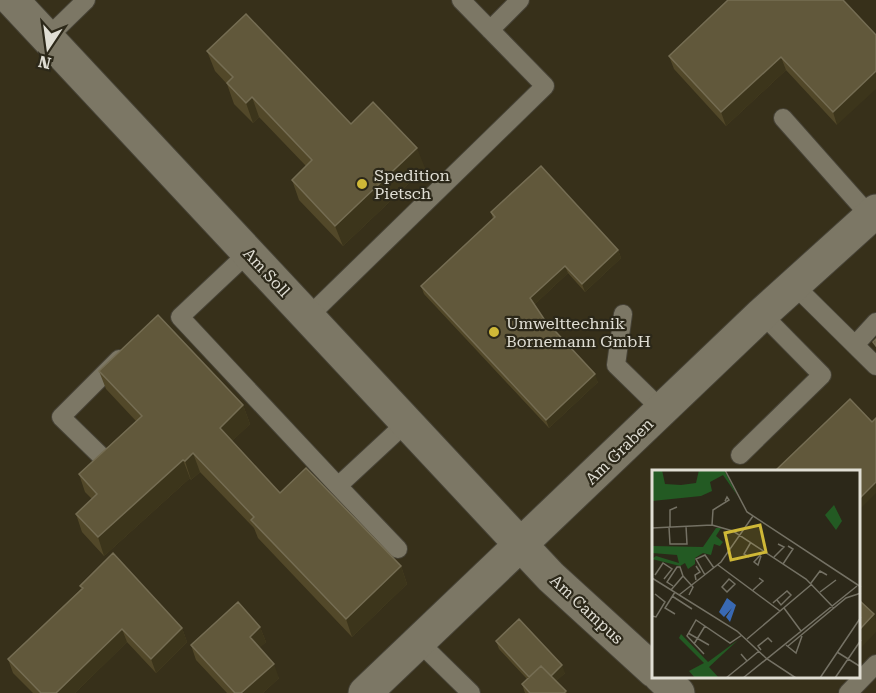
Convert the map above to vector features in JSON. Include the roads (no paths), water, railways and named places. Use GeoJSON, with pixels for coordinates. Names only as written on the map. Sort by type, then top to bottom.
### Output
{"type":"FeatureCollection","features":[{"type":"Feature","properties":{"kind":"street","name":"Am Soll"},"geometry":{"type":"LineString","coordinates":[[12,0],[521,545]]}},
{"type":"Feature","properties":{"kind":"street","name":"Am Graben"},"geometry":{"type":"LineString","coordinates":[[365,693],[762,314],[873,213]]}},
{"type":"Feature","properties":{"kind":"street","name":"Am Campus"},"geometry":{"type":"LineString","coordinates":[[521,545],[551,577],[652,669]]}},
{"type":"Feature","properties":{"kind":"street"},"geometry":{"type":"LineString","coordinates":[[662,678],[678,693]]}},
{"type":"Feature","properties":{"kind":"lane"},"geometry":{"type":"LineString","coordinates":[[48,37],[86,0]]}},
{"type":"Feature","properties":{"kind":"lane"},"geometry":{"type":"LineString","coordinates":[[308,317],[545,86],[461,0]]}},
{"type":"Feature","properties":{"kind":"lane"},"geometry":{"type":"LineString","coordinates":[[490,30],[520,0]]}},
{"type":"Feature","properties":{"kind":"lane"},"geometry":{"type":"LineString","coordinates":[[783,118],[873,213]]}},
{"type":"Feature","properties":{"kind":"lane"},"geometry":{"type":"LineString","coordinates":[[159,320],[180,317],[248,253]]}},
{"type":"Feature","properties":{"kind":"lane"},"geometry":{"type":"LineString","coordinates":[[794,285],[876,366]]}},
{"type":"Feature","properties":{"kind":"lane"},"geometry":{"type":"LineString","coordinates":[[623,314],[616,365],[662,411]]}},
{"type":"Feature","properties":{"kind":"lane"},"geometry":{"type":"LineString","coordinates":[[740,455],[822,375],[762,314]]}},
{"type":"Feature","properties":{"kind":"lane"},"geometry":{"type":"LineString","coordinates":[[180,317],[398,549]]}},
{"type":"Feature","properties":{"kind":"lane"},"geometry":{"type":"LineString","coordinates":[[855,345],[876,322]]}},
{"type":"Feature","properties":{"kind":"lane"},"geometry":{"type":"LineString","coordinates":[[102,457],[61,417],[134,344]]}},
{"type":"Feature","properties":{"kind":"lane"},"geometry":{"type":"LineString","coordinates":[[338,486],[407,422]]}},
{"type":"Feature","properties":{"kind":"lane"},"geometry":{"type":"LineString","coordinates":[[419,642],[471,693]]}},
{"type":"Feature","properties":{"kind":"lane"},"geometry":{"type":"LineString","coordinates":[[848,693],[876,664]]}},
{"type":"Feature","properties":{"kind":"place","name":"Spedition Pietsch"},"geometry":{"type":"Point","coordinates":[362,184]}},
{"type":"Feature","properties":{"kind":"place","name":"Umwelttechnik Bornemann GmbH"},"geometry":{"type":"Point","coordinates":[494,332]}}]}
